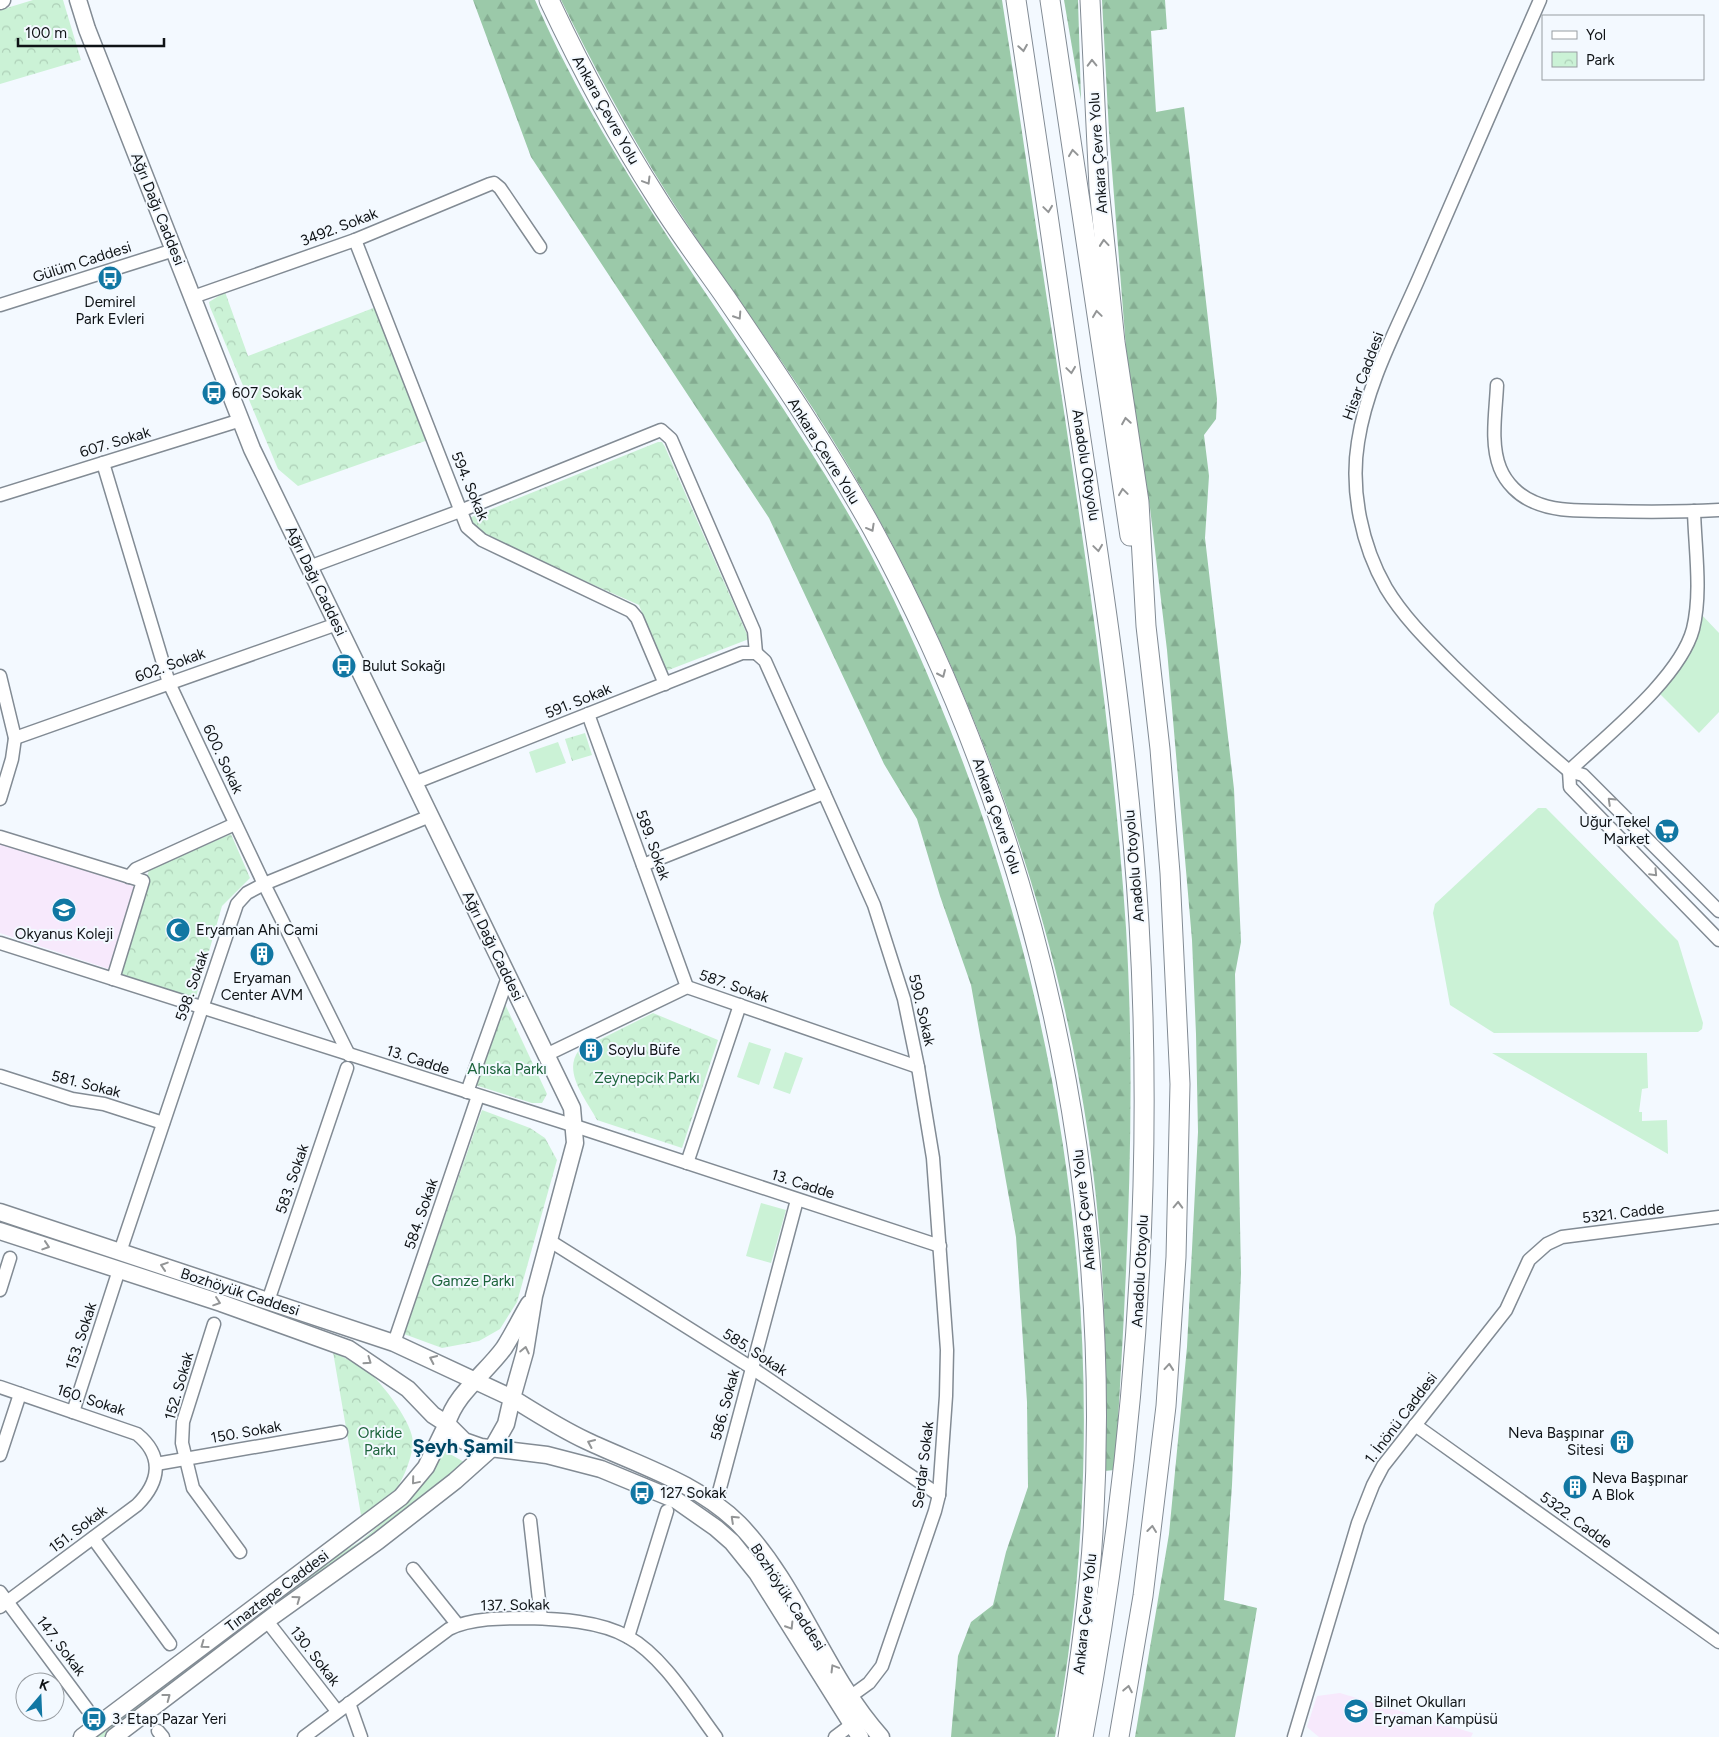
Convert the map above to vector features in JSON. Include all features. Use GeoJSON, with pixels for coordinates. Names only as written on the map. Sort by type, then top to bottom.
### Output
{"type":"FeatureCollection","features":[{"type":"Feature","properties":{"kind":"highway","name":"Ankara Çevre Yolu"},"geometry":{"type":"LineString","coordinates":[[549,0],[596,93],[658,199],[820,442],[876,536],[916,613],[978,758],[1034,929],[1069,1085],[1082,1177],[1089,1249],[1095,1361],[1094,1530],[1081,1655],[1068,1737]]}},
{"type":"Feature","properties":{"kind":"highway","name":"Anadolu Otoyolu"},"geometry":{"type":"LineString","coordinates":[[1016,0],[1118,693],[1139,928],[1144,1134],[1137,1335],[1123,1476],[1108,1592],[1083,1737]]}},
{"type":"Feature","properties":{"kind":"highway"},"geometry":{"type":"LineString","coordinates":[[1050,0],[1126,512],[1146,626]]}},
{"type":"Feature","properties":{"kind":"highway","name":"Ankara Çevre Yolu"},"geometry":{"type":"LineString","coordinates":[[1090,0],[1099,188],[1115,342],[1139,502],[1146,626],[1170,873],[1179,1031],[1180,1136],[1176,1257],[1166,1406],[1144,1596],[1118,1737]]}},
{"type":"Feature","properties":{"kind":"main road","name":"Ağrı Dağı Caddesi"},"geometry":{"type":"LineString","coordinates":[[78,0],[87,29],[252,449],[572,1108],[575,1143],[534,1296],[525,1352],[512,1398]]}},
{"type":"Feature","properties":{"kind":"main road","name":"Bozhöyük Caddesi"},"geometry":{"type":"LineString","coordinates":[[0,1212],[394,1343],[434,1359],[476,1382]]}},
{"type":"Feature","properties":{"kind":"main road","name":"Bozhöyük Caddesi"},"geometry":{"type":"LineString","coordinates":[[0,1231],[221,1303],[349,1349],[408,1389],[433,1415],[447,1424]]}},
{"type":"Feature","properties":{"kind":"main road","name":"Ağrı Dağı Caddesi"},"geometry":{"type":"LineString","coordinates":[[476,1382],[504,1347],[534,1296]]}},
{"type":"Feature","properties":{"kind":"main road"},"geometry":{"type":"LineString","coordinates":[[476,1382],[512,1398],[506,1424],[493,1447],[481,1447],[464,1441],[447,1424],[456,1401],[476,1382]]}},
{"type":"Feature","properties":{"kind":"main road","name":"Bozhöyük Caddesi"},"geometry":{"type":"LineString","coordinates":[[512,1398],[585,1440],[669,1478],[716,1503],[739,1525],[766,1558],[851,1696],[881,1737]]}},
{"type":"Feature","properties":{"kind":"main road","name":"Tınaztepe Caddesi"},"geometry":{"type":"LineString","coordinates":[[82,1737],[401,1497],[426,1468],[447,1424]]}},
{"type":"Feature","properties":{"kind":"main road","name":"Bozhöyük Caddesi"},"geometry":{"type":"LineString","coordinates":[[493,1447],[547,1455],[600,1469],[676,1500],[716,1528],[732,1542],[757,1573],[855,1731]]}},
{"type":"Feature","properties":{"kind":"main road","name":"Tınaztepe Caddesi"},"geometry":{"type":"LineString","coordinates":[[114,1737],[267,1621],[378,1541],[455,1481],[493,1447]]}},
{"type":"Feature","properties":{"kind":"street","name":"Hisar Caddesi"},"geometry":{"type":"LineString","coordinates":[[1540,0],[1377,378],[1363,418],[1358,443],[1356,477],[1361,520],[1366,541],[1386,588],[1427,640],[1498,710],[1569,771],[1583,775],[1719,910]]}},
{"type":"Feature","properties":{"kind":"street","name":"3492. Sokak"},"geometry":{"type":"LineString","coordinates":[[193,298],[355,240],[494,183],[500,188],[540,247]]}},
{"type":"Feature","properties":{"kind":"street","name":"594. Sokak"},"geometry":{"type":"LineString","coordinates":[[355,240],[467,527],[482,540],[631,611],[637,618],[665,684]]}},
{"type":"Feature","properties":{"kind":"street","name":"Gülüm Caddesi"},"geometry":{"type":"LineString","coordinates":[[0,305],[174,250]]}},
{"type":"Feature","properties":{"kind":"street"},"geometry":{"type":"LineString","coordinates":[[1497,385],[1495,444],[1499,467],[1512,486],[1532,502],[1564,510],[1719,510]]}},
{"type":"Feature","properties":{"kind":"street","name":"607. Sokak"},"geometry":{"type":"LineString","coordinates":[[0,495],[240,420]]}},
{"type":"Feature","properties":{"kind":"street"},"geometry":{"type":"LineString","coordinates":[[309,567],[460,511],[660,430],[672,438],[754,631],[756,653]]}},
{"type":"Feature","properties":{"kind":"street","name":"600. Sokak"},"geometry":{"type":"LineString","coordinates":[[103,463],[169,683],[264,884],[349,1055]]}},
{"type":"Feature","properties":{"kind":"street"},"geometry":{"type":"LineString","coordinates":[[1694,511],[1696,606],[1688,643],[1672,671],[1569,771],[1570,787],[1719,940]]}},
{"type":"Feature","properties":{"kind":"street","name":"602. Sokak"},"geometry":{"type":"LineString","coordinates":[[15,738],[337,624]]}},
{"type":"Feature","properties":{"kind":"street","name":"591. Sokak"},"geometry":{"type":"LineString","coordinates":[[414,783],[742,653],[756,653]]}},
{"type":"Feature","properties":{"kind":"street","name":"590. Sokak"},"geometry":{"type":"LineString","coordinates":[[756,653],[765,661],[874,905],[889,946],[904,998],[918,1068],[933,1158],[940,1246]]}},
{"type":"Feature","properties":{"kind":"street"},"geometry":{"type":"LineString","coordinates":[[0,676],[2,692],[15,738],[12,759],[0,799]]}},
{"type":"Feature","properties":{"kind":"street","name":"589. Sokak"},"geometry":{"type":"LineString","coordinates":[[588,714],[687,987]]}},
{"type":"Feature","properties":{"kind":"street"},"geometry":{"type":"LineString","coordinates":[[643,865],[824,793]]}},
{"type":"Feature","properties":{"kind":"street","name":"598. Sokak"},"geometry":{"type":"LineString","coordinates":[[120,1252],[235,909],[247,894],[264,884],[430,816]]}},
{"type":"Feature","properties":{"kind":"street"},"geometry":{"type":"LineString","coordinates":[[129,876],[136,869],[236,824]]}},
{"type":"Feature","properties":{"kind":"street"},"geometry":{"type":"LineString","coordinates":[[1630,848],[1644,834]]}},
{"type":"Feature","properties":{"kind":"street"},"geometry":{"type":"LineString","coordinates":[[0,837],[143,881],[113,979]]}},
{"type":"Feature","properties":{"kind":"street","name":"13. Cadde"},"geometry":{"type":"LineString","coordinates":[[0,943],[575,1126],[940,1246]]}},
{"type":"Feature","properties":{"kind":"street","name":"584. Sokak"},"geometry":{"type":"LineString","coordinates":[[394,1343],[508,977]]}},
{"type":"Feature","properties":{"kind":"street","name":"587. Sokak"},"geometry":{"type":"LineString","coordinates":[[546,1055],[687,987],[918,1068]]}},
{"type":"Feature","properties":{"kind":"street"},"geometry":{"type":"LineString","coordinates":[[687,1164],[740,1005]]}},
{"type":"Feature","properties":{"kind":"street","name":"583. Sokak"},"geometry":{"type":"LineString","coordinates":[[268,1301],[347,1068]]}},
{"type":"Feature","properties":{"kind":"street","name":"581. Sokak"},"geometry":{"type":"LineString","coordinates":[[0,1076],[72,1100],[104,1104],[163,1123]]}},
{"type":"Feature","properties":{"kind":"street","name":"586. Sokak"},"geometry":{"type":"LineString","coordinates":[[716,1503],[797,1200]]}},
{"type":"Feature","properties":{"kind":"street","name":"5321. Cadde"},"geometry":{"type":"LineString","coordinates":[[1536,1253],[1562,1237],[1719,1218]]}},
{"type":"Feature","properties":{"kind":"street","name":"585. Sokak"},"geometry":{"type":"LineString","coordinates":[[550,1241],[752,1368],[939,1495]]}},
{"type":"Feature","properties":{"kind":"street","name":"Serdar Sokak"},"geometry":{"type":"LineString","coordinates":[[851,1696],[869,1683],[882,1666],[939,1495],[946,1359],[940,1246]]}},
{"type":"Feature","properties":{"kind":"street","name":"1. İnönü Caddesi"},"geometry":{"type":"LineString","coordinates":[[1295,1736],[1364,1506],[1383,1466],[1506,1310],[1522,1271],[1536,1253]]}},
{"type":"Feature","properties":{"kind":"street"},"geometry":{"type":"LineString","coordinates":[[0,1290],[10,1258]]}},
{"type":"Feature","properties":{"kind":"street","name":"153. Sokak"},"geometry":{"type":"LineString","coordinates":[[74,1412],[119,1270]]}},
{"type":"Feature","properties":{"kind":"street","name":"152. Sokak"},"geometry":{"type":"LineString","coordinates":[[214,1324],[184,1422],[182,1443],[193,1488],[240,1552]]}},
{"type":"Feature","properties":{"kind":"street","name":"160. Sokak"},"geometry":{"type":"LineString","coordinates":[[0,1388],[137,1434],[152,1451],[156,1464]]}},
{"type":"Feature","properties":{"kind":"street"},"geometry":{"type":"LineString","coordinates":[[0,1456],[20,1394]]}},
{"type":"Feature","properties":{"kind":"street","name":"5322. Cadde"},"geometry":{"type":"LineString","coordinates":[[1415,1425],[1719,1642]]}},
{"type":"Feature","properties":{"kind":"street","name":"150. Sokak"},"geometry":{"type":"LineString","coordinates":[[156,1464],[341,1432]]}},
{"type":"Feature","properties":{"kind":"street","name":"151. Sokak"},"geometry":{"type":"LineString","coordinates":[[3,1600],[144,1499],[153,1486],[156,1464]]}},
{"type":"Feature","properties":{"kind":"street"},"geometry":{"type":"LineString","coordinates":[[628,1636],[668,1511]]}},
{"type":"Feature","properties":{"kind":"street"},"geometry":{"type":"LineString","coordinates":[[530,1520],[541,1618]]}},
{"type":"Feature","properties":{"kind":"street"},"geometry":{"type":"LineString","coordinates":[[92,1538],[170,1644]]}},
{"type":"Feature","properties":{"kind":"street"},"geometry":{"type":"LineString","coordinates":[[413,1568],[457,1624]]}},
{"type":"Feature","properties":{"kind":"street","name":"147. Sokak"},"geometry":{"type":"LineString","coordinates":[[3,1600],[87,1709]]}},
{"type":"Feature","properties":{"kind":"street","name":"137. Sokak"},"geometry":{"type":"LineString","coordinates":[[304,1737],[434,1638],[457,1624],[541,1618],[585,1624],[628,1636],[660,1664],[716,1737]]}},
{"type":"Feature","properties":{"kind":"street","name":"130. Sokak"},"geometry":{"type":"LineString","coordinates":[[267,1621],[337,1712]]}},
{"type":"Feature","properties":{"kind":"street"},"geometry":{"type":"LineString","coordinates":[[349,1703],[361,1737]]}},
{"type":"Feature","properties":{"kind":"street"},"geometry":{"type":"LineString","coordinates":[[835,1737],[855,1731]]}},
{"type":"Feature","properties":{"kind":"shaded area","name":"Okyanus Koleji"},"geometry":{"type":"Polygon","coordinates":[[[0,843],[136,887],[109,969],[0,933],[0,843]]]}},
{"type":"Feature","properties":{"kind":"shaded area","name":"Bilnet Okulları Eryaman Kampüsü"},"geometry":{"type":"Polygon","coordinates":[[[1340,1693],[1473,1733],[1471,1737],[1319,1737],[1307,1727],[1317,1696],[1340,1693]]]}},
{"type":"Feature","properties":{"kind":"green space"},"geometry":{"type":"Polygon","coordinates":[[[33,0],[63,0],[81,60],[0,84],[0,10],[33,0]]]}},
{"type":"Feature","properties":{"kind":"green space"},"geometry":{"type":"Polygon","coordinates":[[[473,0],[535,0],[568,70],[646,204],[817,462],[870,552],[938,699],[992,845],[1028,969],[1055,1095],[1073,1223],[1083,1352],[1083,1481],[1074,1609],[1055,1737],[951,1737],[958,1656],[971,1622],[993,1605],[1006,1552],[1028,1487],[1027,1402],[1016,1237],[971,985],[940,896],[917,819],[884,764],[769,518],[531,157],[473,0]]]}},
{"type":"Feature","properties":{"kind":"green space"},"geometry":{"type":"Polygon","coordinates":[[[561,0],[1002,0],[1096,636],[1113,782],[1126,928],[1130,1063],[1129,1199],[1115,1470],[1104,1471],[1105,1362],[1101,1254],[1090,1148],[1072,1041],[1046,935],[1014,830],[976,727],[933,626],[884,529],[831,437],[791,375],[665,190],[637,144],[585,49],[561,0]]]}},
{"type":"Feature","properties":{"kind":"green space"},"geometry":{"type":"Polygon","coordinates":[[[1064,0],[1078,0],[1081,100],[1064,0]]]}},
{"type":"Feature","properties":{"kind":"green space"},"geometry":{"type":"Polygon","coordinates":[[[1102,0],[1165,0],[1167,29],[1151,31],[1156,112],[1184,107],[1217,399],[1216,419],[1204,435],[1209,476],[1205,538],[1234,789],[1241,942],[1235,974],[1241,1273],[1232,1485],[1224,1600],[1257,1608],[1235,1737],[1135,1737],[1169,1534],[1187,1347],[1198,1132],[1192,940],[1167,650],[1150,508],[1127,361],[1109,132],[1102,0]]]}},
{"type":"Feature","properties":{"kind":"green space"},"geometry":{"type":"Polygon","coordinates":[[[225,292],[248,356],[376,307],[428,440],[298,486],[278,469],[210,307],[209,302],[225,292]]]}},
{"type":"Feature","properties":{"kind":"green space"},"geometry":{"type":"Polygon","coordinates":[[[662,442],[665,447],[749,639],[666,671],[639,605],[501,544],[477,530],[469,518],[662,442]]]}},
{"type":"Feature","properties":{"kind":"green space"},"geometry":{"type":"Polygon","coordinates":[[[1700,613],[1719,633],[1719,712],[1699,733],[1656,690],[1700,613]]]}},
{"type":"Feature","properties":{"kind":"green space"},"geometry":{"type":"Polygon","coordinates":[[[585,733],[592,755],[572,761],[565,739],[585,733]]]}},
{"type":"Feature","properties":{"kind":"green space"},"geometry":{"type":"Polygon","coordinates":[[[558,742],[566,763],[536,773],[529,752],[558,742]]]}},
{"type":"Feature","properties":{"kind":"green space"},"geometry":{"type":"Polygon","coordinates":[[[1538,808],[1546,808],[1678,941],[1703,1023],[1702,1029],[1698,1032],[1494,1033],[1450,1005],[1433,913],[1435,904],[1538,808]]]}},
{"type":"Feature","properties":{"kind":"green space"},"geometry":{"type":"Polygon","coordinates":[[[231,834],[250,878],[222,906],[195,1000],[118,974],[149,870],[231,834]]]}},
{"type":"Feature","properties":{"kind":"green space","name":"Ahıska Parkı"},"geometry":{"type":"Polygon","coordinates":[[[504,1002],[547,1094],[542,1103],[532,1103],[475,1085],[504,1002]]]}},
{"type":"Feature","properties":{"kind":"green space","name":"Zeynepcik Parkı"},"geometry":{"type":"Polygon","coordinates":[[[653,1013],[718,1040],[682,1148],[597,1120],[574,1076],[574,1058],[579,1050],[653,1013]]]}},
{"type":"Feature","properties":{"kind":"green space"},"geometry":{"type":"Polygon","coordinates":[[[749,1042],[771,1049],[759,1085],[737,1077],[749,1042]]]}},
{"type":"Feature","properties":{"kind":"green space"},"geometry":{"type":"Polygon","coordinates":[[[785,1052],[803,1058],[790,1094],[773,1088],[785,1052]]]}},
{"type":"Feature","properties":{"kind":"green space"},"geometry":{"type":"Polygon","coordinates":[[[1492,1053],[1647,1053],[1648,1088],[1642,1089],[1639,1112],[1642,1112],[1642,1121],[1667,1120],[1668,1154],[1492,1053]]]}},
{"type":"Feature","properties":{"kind":"green space","name":"Gamze Parkı"},"geometry":{"type":"Polygon","coordinates":[[[482,1110],[530,1128],[545,1138],[557,1160],[517,1302],[500,1329],[479,1341],[442,1348],[404,1334],[482,1110]]]}},
{"type":"Feature","properties":{"kind":"green space"},"geometry":{"type":"Polygon","coordinates":[[[761,1203],[786,1210],[771,1263],[746,1256],[761,1203]]]}},
{"type":"Feature","properties":{"kind":"green space","name":"Orkide Parkı"},"geometry":{"type":"Polygon","coordinates":[[[333,1352],[363,1367],[373,1376],[396,1404],[412,1436],[413,1444],[410,1460],[403,1478],[393,1494],[382,1505],[361,1515],[333,1352]]]}},
{"type":"Feature","properties":{"kind":"green space"},"geometry":{"type":"Polygon","coordinates":[[[443,1450],[464,1462],[439,1485],[104,1737],[94,1737],[330,1560],[361,1541],[407,1501],[443,1450]]]}},
{"type":"Feature","properties":{"kind":"place","name":"Demirel Park Evleri"},"geometry":{"type":"Point","coordinates":[110,278]}},
{"type":"Feature","properties":{"kind":"place","name":"607 Sokak"},"geometry":{"type":"Point","coordinates":[214,393]}},
{"type":"Feature","properties":{"kind":"place","name":"Bulut Sokağı"},"geometry":{"type":"Point","coordinates":[344,666]}},
{"type":"Feature","properties":{"kind":"place","name":"Uğur Tekel Market"},"geometry":{"type":"Point","coordinates":[1667,831]}},
{"type":"Feature","properties":{"kind":"place","name":"Okyanus Koleji"},"geometry":{"type":"Point","coordinates":[64,910]}},
{"type":"Feature","properties":{"kind":"place","name":"Eryaman Ahi Cami"},"geometry":{"type":"Point","coordinates":[178,930]}},
{"type":"Feature","properties":{"kind":"place","name":"Eryaman Center AVM"},"geometry":{"type":"Point","coordinates":[262,954]}},
{"type":"Feature","properties":{"kind":"place","name":"Soylu Büfe"},"geometry":{"type":"Point","coordinates":[591,1050]}},
{"type":"Feature","properties":{"kind":"place","name":"Neva Başpınar Sitesi"},"geometry":{"type":"Point","coordinates":[1622,1442]}},
{"type":"Feature","properties":{"kind":"place","name":"Neva Başpınar A Blok"},"geometry":{"type":"Point","coordinates":[1575,1487]}},
{"type":"Feature","properties":{"kind":"place","name":"127 Sokak"},"geometry":{"type":"Point","coordinates":[642,1493]}},
{"type":"Feature","properties":{"kind":"place","name":"Bilnet Okulları Eryaman Kampüsü"},"geometry":{"type":"Point","coordinates":[1356,1711]}},
{"type":"Feature","properties":{"kind":"place","name":"3. Etap Pazar Yeri"},"geometry":{"type":"Point","coordinates":[94,1719]}},
{"type":"Feature","properties":{"kind":"district","name":"Şeyh Şamil"},"geometry":{"type":"Point","coordinates":[463,1446]}}]}
